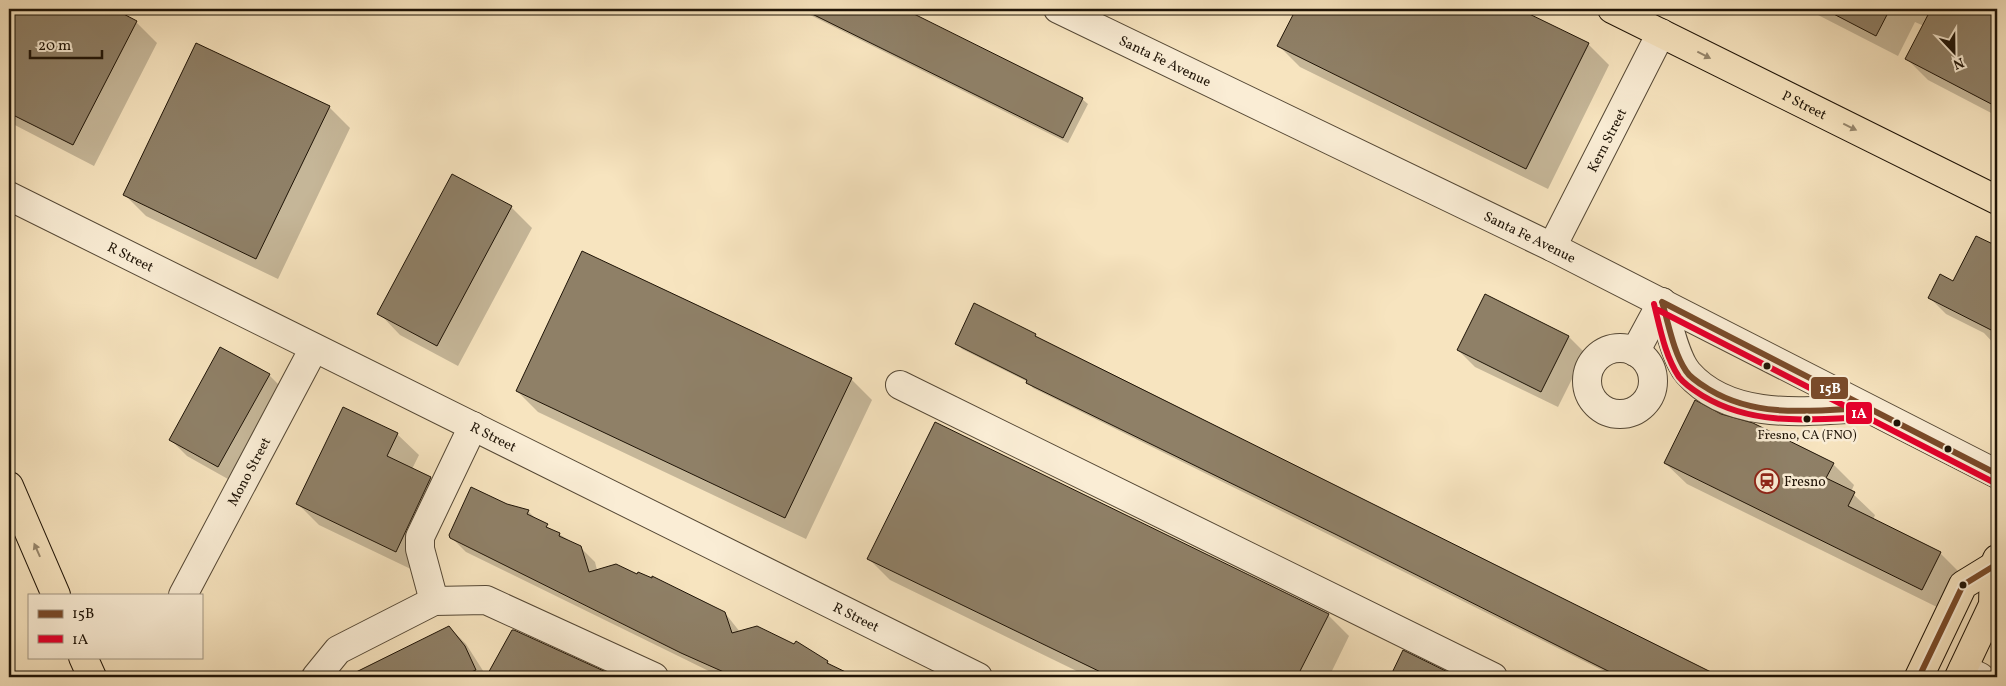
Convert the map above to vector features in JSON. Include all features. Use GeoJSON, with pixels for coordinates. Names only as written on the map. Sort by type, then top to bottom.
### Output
{"type":"FeatureCollection","features":[{"type":"Feature","properties":{"kind":"main road","name":"P Street"},"geometry":{"type":"LineString","coordinates":[[1612,9],[1997,200]]}},
{"type":"Feature","properties":{"kind":"main road"},"geometry":{"type":"LineString","coordinates":[[9,486],[56,594]]}},
{"type":"Feature","properties":{"kind":"main road"},"geometry":{"type":"LineString","coordinates":[[1967,674],[1993,606],[1995,563]]}},
{"type":"Feature","properties":{"kind":"main road"},"geometry":{"type":"LineString","coordinates":[[1919,677],[1963,584],[1995,563]]}},
{"type":"Feature","properties":{"kind":"main road"},"geometry":{"type":"LineString","coordinates":[[84,658],[92,677]]}},
{"type":"Feature","properties":{"kind":"street","name":"Santa Fe Avenue"},"geometry":{"type":"LineString","coordinates":[[1058,9],[1092,16],[1552,246],[1997,474]]}},
{"type":"Feature","properties":{"kind":"street","name":"Kern Street"},"geometry":{"type":"LineString","coordinates":[[1552,246],[1661,33]]}},
{"type":"Feature","properties":{"kind":"street","name":"R Street"},"geometry":{"type":"LineString","coordinates":[[9,196],[978,677]]}},
{"type":"Feature","properties":{"kind":"street"},"geometry":{"type":"LineString","coordinates":[[1635,352],[1662,302]]}},
{"type":"Feature","properties":{"kind":"street"},"geometry":{"type":"LineString","coordinates":[[1662,302],[1679,356],[1688,373],[1710,390],[1733,403],[1767,410],[1868,408]]}},
{"type":"Feature","properties":{"kind":"street","name":"Mono Street"},"geometry":{"type":"LineString","coordinates":[[184,594],[314,348]]}},
{"type":"Feature","properties":{"kind":"street"},"geometry":{"type":"LineString","coordinates":[[900,385],[1493,677]]}},
{"type":"Feature","properties":{"kind":"street"},"geometry":{"type":"LineString","coordinates":[[434,601],[420,549],[420,537],[473,426]]}},
{"type":"Feature","properties":{"kind":"street"},"geometry":{"type":"LineString","coordinates":[[316,677],[338,650],[434,601],[486,600],[654,677]]}},
{"type":"Feature","properties":{"kind":"building"},"geometry":{"type":"Polygon","coordinates":[[[9,9],[114,9],[137,21],[73,145],[9,113],[9,9]]]}},
{"type":"Feature","properties":{"kind":"building"},"geometry":{"type":"Polygon","coordinates":[[[802,9],[904,9],[1083,98],[1063,138],[802,9]]]}},
{"type":"Feature","properties":{"kind":"building"},"geometry":{"type":"Polygon","coordinates":[[[1296,9],[1519,9],[1589,43],[1526,169],[1277,46],[1296,9]]]}},
{"type":"Feature","properties":{"kind":"building"},"geometry":{"type":"Polygon","coordinates":[[[1824,9],[1890,9],[1876,36],[1824,9]]]}},
{"type":"Feature","properties":{"kind":"building"},"geometry":{"type":"Polygon","coordinates":[[[1931,9],[1997,9],[1997,107],[1905,59],[1931,9]]]}},
{"type":"Feature","properties":{"kind":"building"},"geometry":{"type":"Polygon","coordinates":[[[196,43],[330,106],[256,259],[123,195],[196,43]]]}},
{"type":"Feature","properties":{"kind":"building"},"geometry":{"type":"Polygon","coordinates":[[[452,174],[512,206],[437,346],[377,314],[452,174]]]}},
{"type":"Feature","properties":{"kind":"building"},"geometry":{"type":"Polygon","coordinates":[[[1976,236],[1997,246],[1997,333],[1928,298],[1940,274],[1953,281],[1976,236]]]}},
{"type":"Feature","properties":{"kind":"building"},"geometry":{"type":"Polygon","coordinates":[[[582,251],[852,378],[785,518],[516,391],[582,251]]]}},
{"type":"Feature","properties":{"kind":"building"},"geometry":{"type":"Polygon","coordinates":[[[1485,294],[1569,336],[1541,392],[1457,350],[1485,294]]]}},
{"type":"Feature","properties":{"kind":"building"},"geometry":{"type":"Polygon","coordinates":[[[974,303],[1036,334],[1035,336],[1721,677],[1620,677],[1335,534],[1026,383],[1027,380],[955,344],[974,303]]]}},
{"type":"Feature","properties":{"kind":"building"},"geometry":{"type":"Polygon","coordinates":[[[220,347],[270,374],[218,467],[169,440],[220,347]]]}},
{"type":"Feature","properties":{"kind":"building"},"geometry":{"type":"Polygon","coordinates":[[[1695,400],[1721,414],[1753,423],[1834,463],[1826,478],[1855,492],[1848,506],[1941,552],[1922,590],[1664,463],[1695,400]]]}},
{"type":"Feature","properties":{"kind":"building"},"geometry":{"type":"Polygon","coordinates":[[[343,407],[398,433],[387,456],[431,477],[396,552],[296,504],[343,407]]]}},
{"type":"Feature","properties":{"kind":"building"},"geometry":{"type":"Polygon","coordinates":[[[935,422],[1329,614],[1297,677],[1111,677],[867,559],[935,422]]]}},
{"type":"Feature","properties":{"kind":"building"},"geometry":{"type":"Polygon","coordinates":[[[471,487],[507,504],[529,510],[527,514],[548,524],[546,527],[560,533],[559,536],[581,546],[589,572],[616,564],[637,574],[638,572],[652,578],[652,576],[725,612],[732,633],[757,626],[794,644],[796,641],[828,661],[827,663],[856,677],[735,677],[681,653],[450,538],[449,535],[471,487]]]}},
{"type":"Feature","properties":{"kind":"building"},"geometry":{"type":"Polygon","coordinates":[[[449,626],[465,646],[476,670],[459,677],[346,677],[449,626]]]}},
{"type":"Feature","properties":{"kind":"building"},"geometry":{"type":"Polygon","coordinates":[[[512,630],[514,630],[617,677],[486,677],[512,630]]]}},
{"type":"Feature","properties":{"kind":"building"},"geometry":{"type":"Polygon","coordinates":[[[1403,650],[1458,677],[1390,677],[1403,650]]]}},
{"type":"Feature","properties":{"kind":"transit line","name":"15B"},"geometry":{"type":"LineString","coordinates":[[1662,302],[1997,474]]}},
{"type":"Feature","properties":{"kind":"transit line","name":"15B"},"geometry":{"type":"LineString","coordinates":[[1662,302],[1675,346],[1686,371],[1697,382],[1710,390],[1728,399],[1766,409],[1805,411],[1864,408]]}},
{"type":"Feature","properties":{"kind":"transit line","name":"1A"},"geometry":{"type":"LineString","coordinates":[[1654,304],[1664,342],[1674,369],[1684,383],[1703,396],[1722,406],[1761,417],[1802,420],[1865,417]]}},
{"type":"Feature","properties":{"kind":"transit line","name":"1A"},"geometry":{"type":"LineString","coordinates":[[1658,310],[1993,482]]}},
{"type":"Feature","properties":{"kind":"transit line","name":"15B"},"geometry":{"type":"LineString","coordinates":[[1919,677],[1963,585],[1994,566]]}},
{"type":"Feature","properties":{"kind":"place","name":"Fresno, CA (FNO)"},"geometry":{"type":"Point","coordinates":[1807,419]}},
{"type":"Feature","properties":{"kind":"place","name":"Fresno"},"geometry":{"type":"Point","coordinates":[1767,481]}}]}
